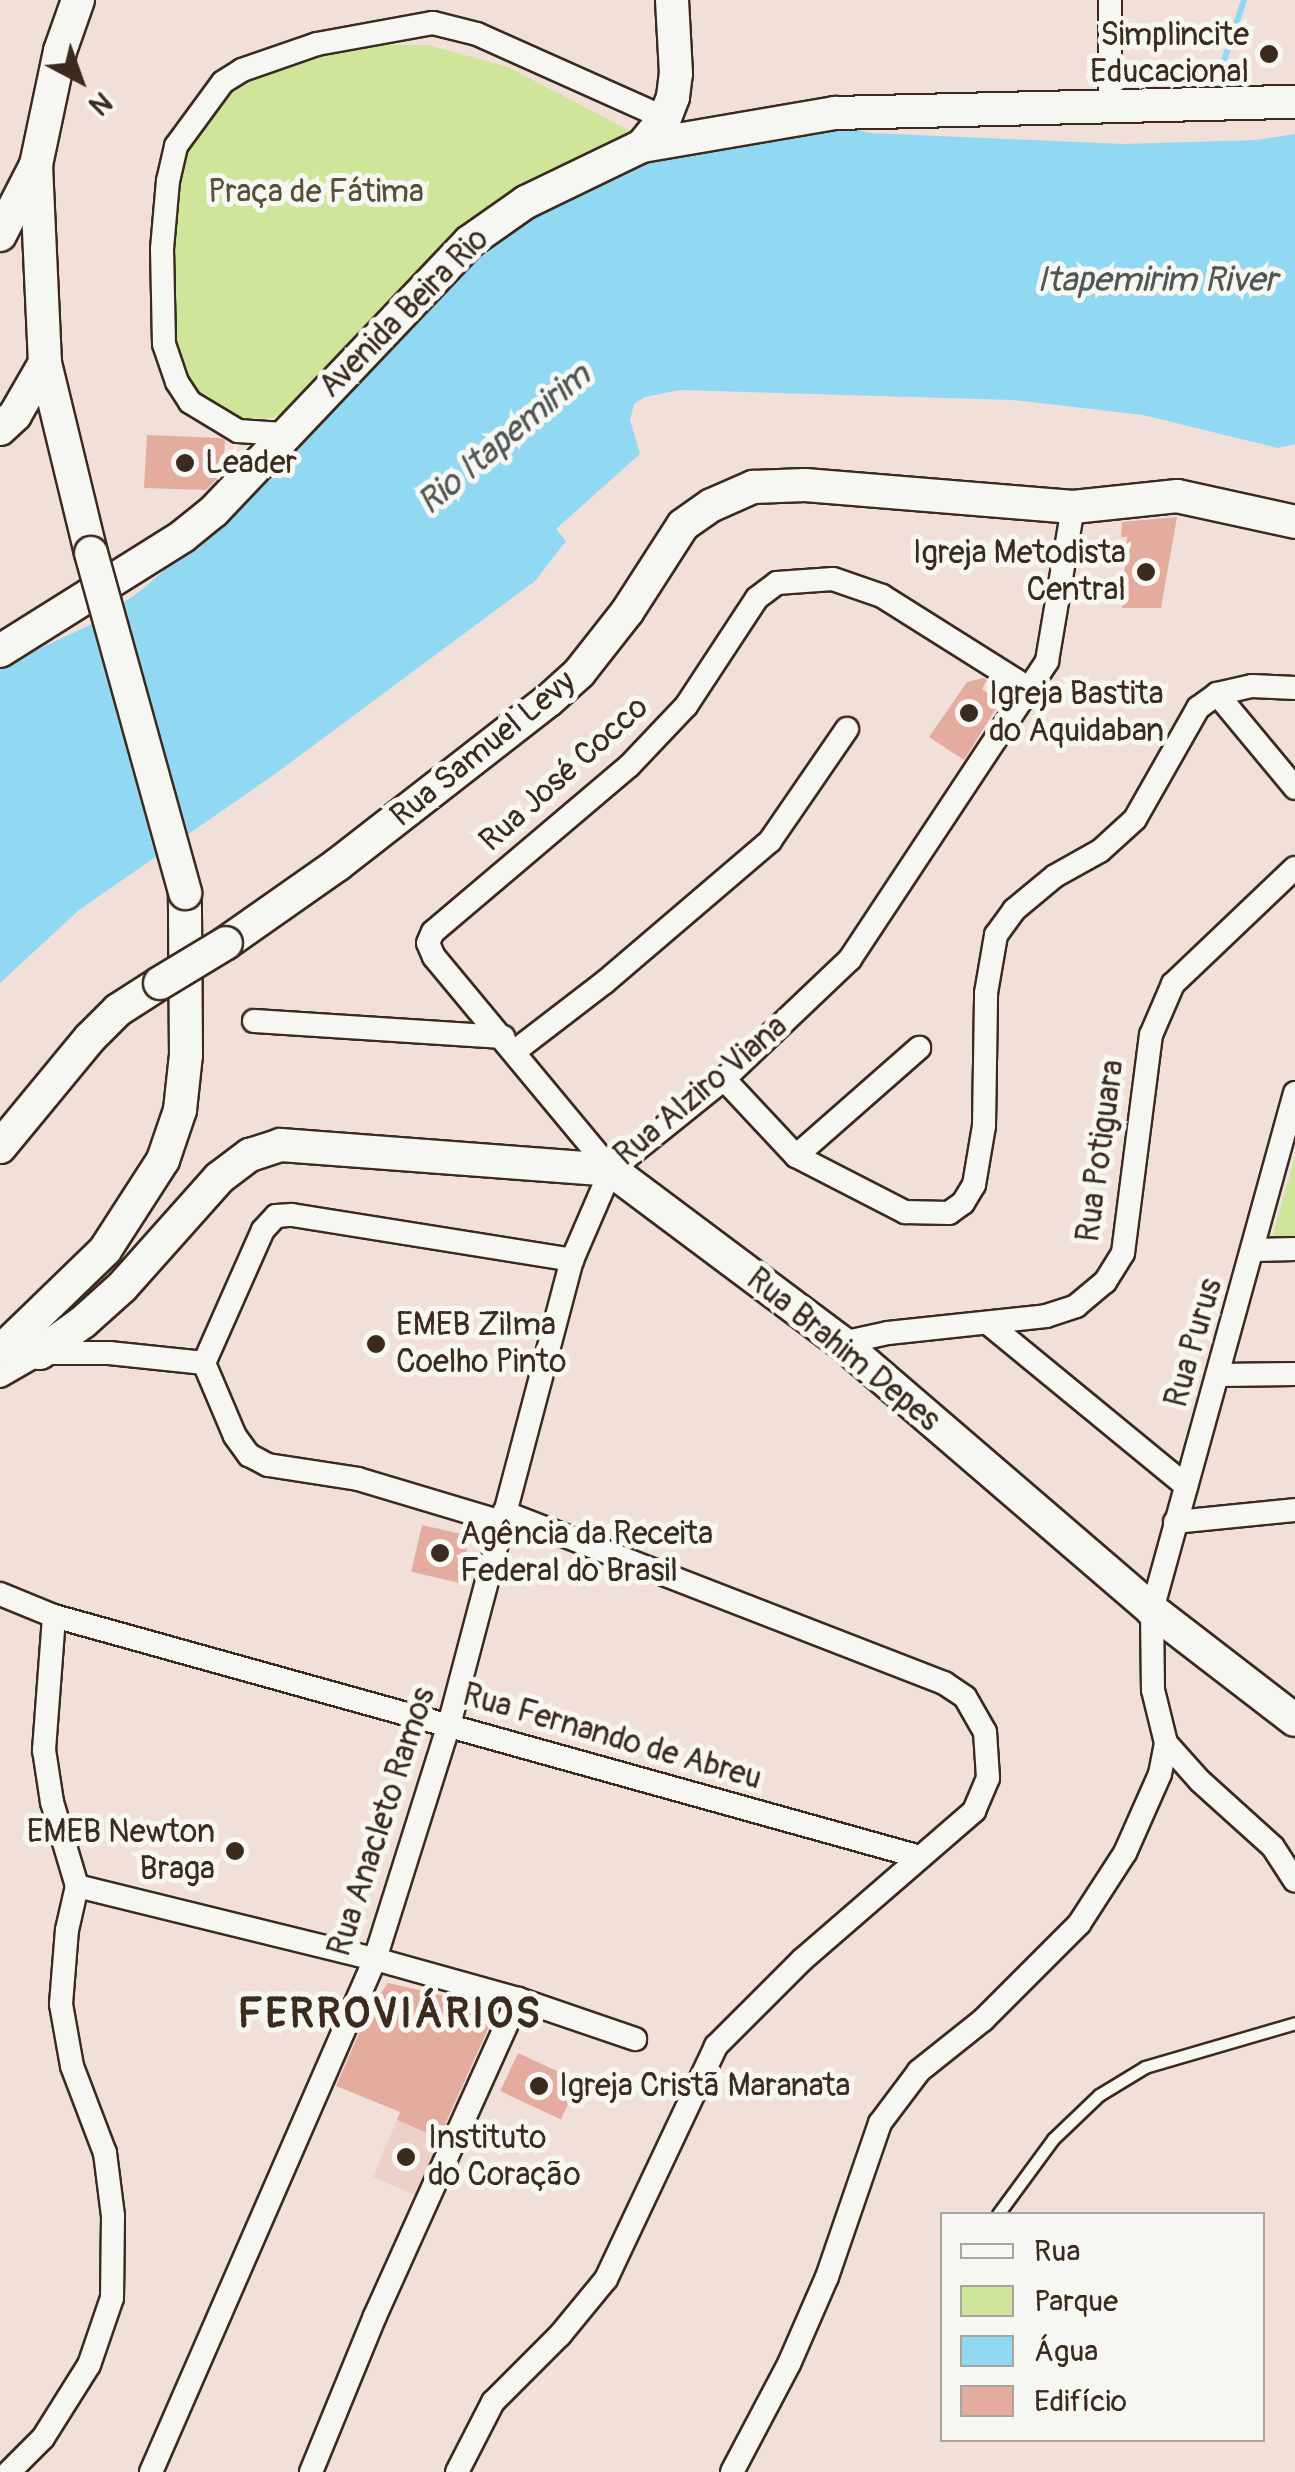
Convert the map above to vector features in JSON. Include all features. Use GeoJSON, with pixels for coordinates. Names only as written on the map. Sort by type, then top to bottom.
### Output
{"type":"FeatureCollection","features":[{"type":"Feature","properties":{"kind":"main road"},"geometry":{"type":"LineString","coordinates":[[1,1356],[105,1250],[163,1160],[180,1110],[186,1055],[186,893],[92,553],[45,363],[36,165],[60,50],[78,0]]}},
{"type":"Feature","properties":{"kind":"main road"},"geometry":{"type":"LineString","coordinates":[[642,146],[665,118],[676,74],[672,0]]}},
{"type":"Feature","properties":{"kind":"main road","name":"Avenida Beira Rio"},"geometry":{"type":"LineString","coordinates":[[0,651],[183,536],[214,511],[469,242],[526,202],[642,146],[835,113],[1295,102]]}},
{"type":"Feature","properties":{"kind":"main road"},"geometry":{"type":"LineString","coordinates":[[0,235],[36,165]]}},
{"type":"Feature","properties":{"kind":"main road"},"geometry":{"type":"LineString","coordinates":[[0,428],[22,405],[45,363]]}},
{"type":"Feature","properties":{"kind":"main road","name":"Rua Samuel Levy"},"geometry":{"type":"LineString","coordinates":[[0,1146],[118,1010],[226,943],[352,854],[548,701],[579,673],[627,612],[683,525],[712,504],[753,487],[805,485],[1073,507],[1178,496],[1295,522]]}},
{"type":"Feature","properties":{"kind":"main road","name":"Rua Alziro Viana"},"geometry":{"type":"LineString","coordinates":[[40,1353],[122,1287],[219,1178],[250,1155],[280,1145],[611,1170]]}},
{"type":"Feature","properties":{"kind":"main road","name":"Rua Brahim Depes"},"geometry":{"type":"LineString","coordinates":[[611,1170],[842,1343],[1152,1610],[1295,1720]]}},
{"type":"Feature","properties":{"kind":"main road"},"geometry":{"type":"LineString","coordinates":[[1,1356],[40,1353]]}},
{"type":"Feature","properties":{"kind":"street"},"geometry":{"type":"LineString","coordinates":[[1110,0],[1110,107]]}},
{"type":"Feature","properties":{"kind":"street"},"geometry":{"type":"LineString","coordinates":[[283,434],[238,430],[190,402],[177,382],[164,344],[162,249],[168,181],[176,146],[223,82],[242,70],[317,44],[434,23],[510,47],[665,118]]}},
{"type":"Feature","properties":{"kind":"street","name":"Rua Alziro Viana"},"geometry":{"type":"LineString","coordinates":[[611,1170],[724,1079],[850,959],[1032,690],[1054,641],[1073,507]]}},
{"type":"Feature","properties":{"kind":"street","name":"Rua José Cocco"},"geometry":{"type":"LineString","coordinates":[[428,944],[433,932],[629,766],[686,706],[757,598],[777,583],[833,579],[882,596],[1032,690]]}},
{"type":"Feature","properties":{"kind":"street"},"geometry":{"type":"LineString","coordinates":[[724,1079],[796,1156],[905,1212],[949,1213],[963,1203],[974,1185],[984,1126],[986,993],[996,935],[1014,910],[1055,876],[1100,851],[1135,819],[1198,708],[1216,694],[1252,686],[1295,688]]}},
{"type":"Feature","properties":{"kind":"street"},"geometry":{"type":"LineString","coordinates":[[1216,694],[1295,788]]}},
{"type":"Feature","properties":{"kind":"street"},"geometry":{"type":"LineString","coordinates":[[254,1021],[508,1044],[605,982],[770,841],[846,728]]}},
{"type":"Feature","properties":{"kind":"street","name":"Rua Potiguara"},"geometry":{"type":"LineString","coordinates":[[842,1343],[1046,1316],[1076,1306],[1105,1282],[1124,1253],[1150,1035],[1172,984],[1295,868]]}},
{"type":"Feature","properties":{"kind":"street","name":"Rua Brahim Depes"},"geometry":{"type":"LineString","coordinates":[[428,944],[434,957],[611,1170]]}},
{"type":"Feature","properties":{"kind":"street"},"geometry":{"type":"LineString","coordinates":[[796,1156],[919,1048]]}},
{"type":"Feature","properties":{"kind":"street","name":"Rua Purus"},"geometry":{"type":"LineString","coordinates":[[1166,1743],[1153,1690],[1152,1610],[1290,1133],[1295,1093]]}},
{"type":"Feature","properties":{"kind":"street","name":"Rua Anacleto Ramos"},"geometry":{"type":"LineString","coordinates":[[151,2472],[375,1959],[450,1725],[572,1260],[611,1170]]}},
{"type":"Feature","properties":{"kind":"street"},"geometry":{"type":"LineString","coordinates":[[457,2472],[493,2402],[560,2335],[606,2279],[716,2046],[802,1960],[974,1811],[988,1778],[984,1732],[965,1697],[944,1683],[503,1517],[358,1479],[268,1465],[249,1455],[235,1436],[204,1362],[263,1230],[276,1216],[292,1214],[572,1260]]}},
{"type":"Feature","properties":{"kind":"street"},"geometry":{"type":"LineString","coordinates":[[1254,1250],[1295,1249]]}},
{"type":"Feature","properties":{"kind":"street"},"geometry":{"type":"LineString","coordinates":[[989,1324],[1186,1486]]}},
{"type":"Feature","properties":{"kind":"street"},"geometry":{"type":"LineString","coordinates":[[40,1353],[109,1353],[204,1362]]}},
{"type":"Feature","properties":{"kind":"street"},"geometry":{"type":"LineString","coordinates":[[1218,1375],[1295,1374]]}},
{"type":"Feature","properties":{"kind":"street"},"geometry":{"type":"LineString","coordinates":[[1175,1522],[1295,1510]]}},
{"type":"Feature","properties":{"kind":"street","name":"Rua Fernando de Abreu"},"geometry":{"type":"LineString","coordinates":[[0,1594],[54,1616],[920,1857]]}},
{"type":"Feature","properties":{"kind":"street"},"geometry":{"type":"LineString","coordinates":[[10,2472],[42,2438],[89,2364],[112,2298],[113,2216],[105,2153],[72,2066],[61,2004],[67,1930],[77,1886],[52,1802],[44,1750],[54,1616]]}},
{"type":"Feature","properties":{"kind":"street"},"geometry":{"type":"LineString","coordinates":[[1166,1743],[1200,1781],[1272,1846],[1295,1882]]}},
{"type":"Feature","properties":{"kind":"street"},"geometry":{"type":"LineString","coordinates":[[732,2472],[788,2364],[827,2276],[880,2124],[919,2070],[983,2020],[1079,1924],[1125,1853],[1160,1774],[1166,1743]]}},
{"type":"Feature","properties":{"kind":"street"},"geometry":{"type":"LineString","coordinates":[[77,1886],[375,1959],[518,1999],[635,2039]]}},
{"type":"Feature","properties":{"kind":"street"},"geometry":{"type":"LineString","coordinates":[[311,2472],[374,2316],[518,1999]]}},
{"type":"Feature","properties":{"kind":"lane"},"geometry":{"type":"LineString","coordinates":[[999,2212],[1052,2139],[1099,2095],[1145,2068],[1295,2023]]}},
{"type":"Feature","properties":{"kind":"shaded area","name":"Instituto do Coração"},"geometry":{"type":"Polygon","coordinates":[[[397,2120],[442,2139],[418,2196],[373,2177],[397,2120]]]}},
{"type":"Feature","properties":{"kind":"green space","name":"Praça de Fátima"},"geometry":{"type":"Polygon","coordinates":[[[343,45],[429,45],[508,67],[640,136],[482,210],[432,257],[398,305],[296,404],[273,418],[231,418],[193,390],[174,342],[174,212],[189,146],[228,82],[343,45]]]}},
{"type":"Feature","properties":{"kind":"green space"},"geometry":{"type":"Polygon","coordinates":[[[1295,1156],[1295,1238],[1272,1238],[1295,1156]]]}},
{"type":"Feature","properties":{"kind":"water","name":"Itapemirim River"},"geometry":{"type":"Polygon","coordinates":[[[825,121],[870,133],[1123,144],[1256,140],[1295,134],[1295,444],[1278,448],[1143,415],[1013,400],[680,390],[645,397],[634,404],[630,420],[640,454],[556,529],[566,541],[535,581],[275,774],[79,910],[0,983],[0,667],[92,624],[139,592],[182,555],[491,240],[611,173],[743,136],[825,121]]]}},
{"type":"Feature","properties":{"kind":"building","name":"Leader"},"geometry":{"type":"Polygon","coordinates":[[[147,435],[225,440],[223,472],[206,490],[144,488],[147,435]]]}},
{"type":"Feature","properties":{"kind":"building","name":"Igreja Metodista Central"},"geometry":{"type":"Polygon","coordinates":[[[1177,517],[1161,608],[1122,608],[1127,537],[1121,537],[1122,522],[1177,517]]]}},
{"type":"Feature","properties":{"kind":"building","name":"Igreja Bastita do Aquidaban"},"geometry":{"type":"Polygon","coordinates":[[[987,680],[982,689],[1000,702],[964,760],[929,737],[967,682],[987,680]]]}},
{"type":"Feature","properties":{"kind":"building","name":"Agência da Receita Federal do Brasil"},"geometry":{"type":"Polygon","coordinates":[[[422,1525],[470,1536],[459,1583],[411,1572],[422,1525]]]}},
{"type":"Feature","properties":{"kind":"building"},"geometry":{"type":"Polygon","coordinates":[[[388,1983],[481,2004],[493,2018],[439,2138],[397,2120],[400,2112],[336,2086],[370,2008],[388,1983]]]}},
{"type":"Feature","properties":{"kind":"building","name":"Igreja Cristã Maranata"},"geometry":{"type":"Polygon","coordinates":[[[518,2053],[579,2081],[561,2119],[500,2091],[518,2053]]]}},
{"type":"Feature","properties":{"kind":"waterway"},"geometry":{"type":"LineString","coordinates":[[1213,94],[1244,0]]}},
{"type":"Feature","properties":{"kind":"place","name":"Simplincite Educacional"},"geometry":{"type":"Point","coordinates":[1269,54]}},
{"type":"Feature","properties":{"kind":"place","name":"Leader"},"geometry":{"type":"Point","coordinates":[185,463]}},
{"type":"Feature","properties":{"kind":"place","name":"Igreja Metodista Central"},"geometry":{"type":"Point","coordinates":[1146,572]}},
{"type":"Feature","properties":{"kind":"place","name":"Igreja Bastita do Aquidaban"},"geometry":{"type":"Point","coordinates":[969,713]}},
{"type":"Feature","properties":{"kind":"place","name":"EMEB Zilma Coelho Pinto"},"geometry":{"type":"Point","coordinates":[376,1344]}},
{"type":"Feature","properties":{"kind":"place","name":"Agência da Receita Federal do Brasil"},"geometry":{"type":"Point","coordinates":[440,1553]}},
{"type":"Feature","properties":{"kind":"place","name":"EMEB Newton Braga"},"geometry":{"type":"Point","coordinates":[235,1851]}},
{"type":"Feature","properties":{"kind":"place","name":"Igreja Cristã Maranata"},"geometry":{"type":"Point","coordinates":[539,2086]}},
{"type":"Feature","properties":{"kind":"place","name":"Instituto do Coração"},"geometry":{"type":"Point","coordinates":[406,2157]}},
{"type":"Feature","properties":{"kind":"district","name":"FERROVIÁRIOS"},"geometry":{"type":"Point","coordinates":[390,2014]}},
{"type":"Feature","properties":{"kind":"water label","name":"Rio Itapemirim"},"geometry":{"type":"Point","coordinates":[504,439]}}]}
